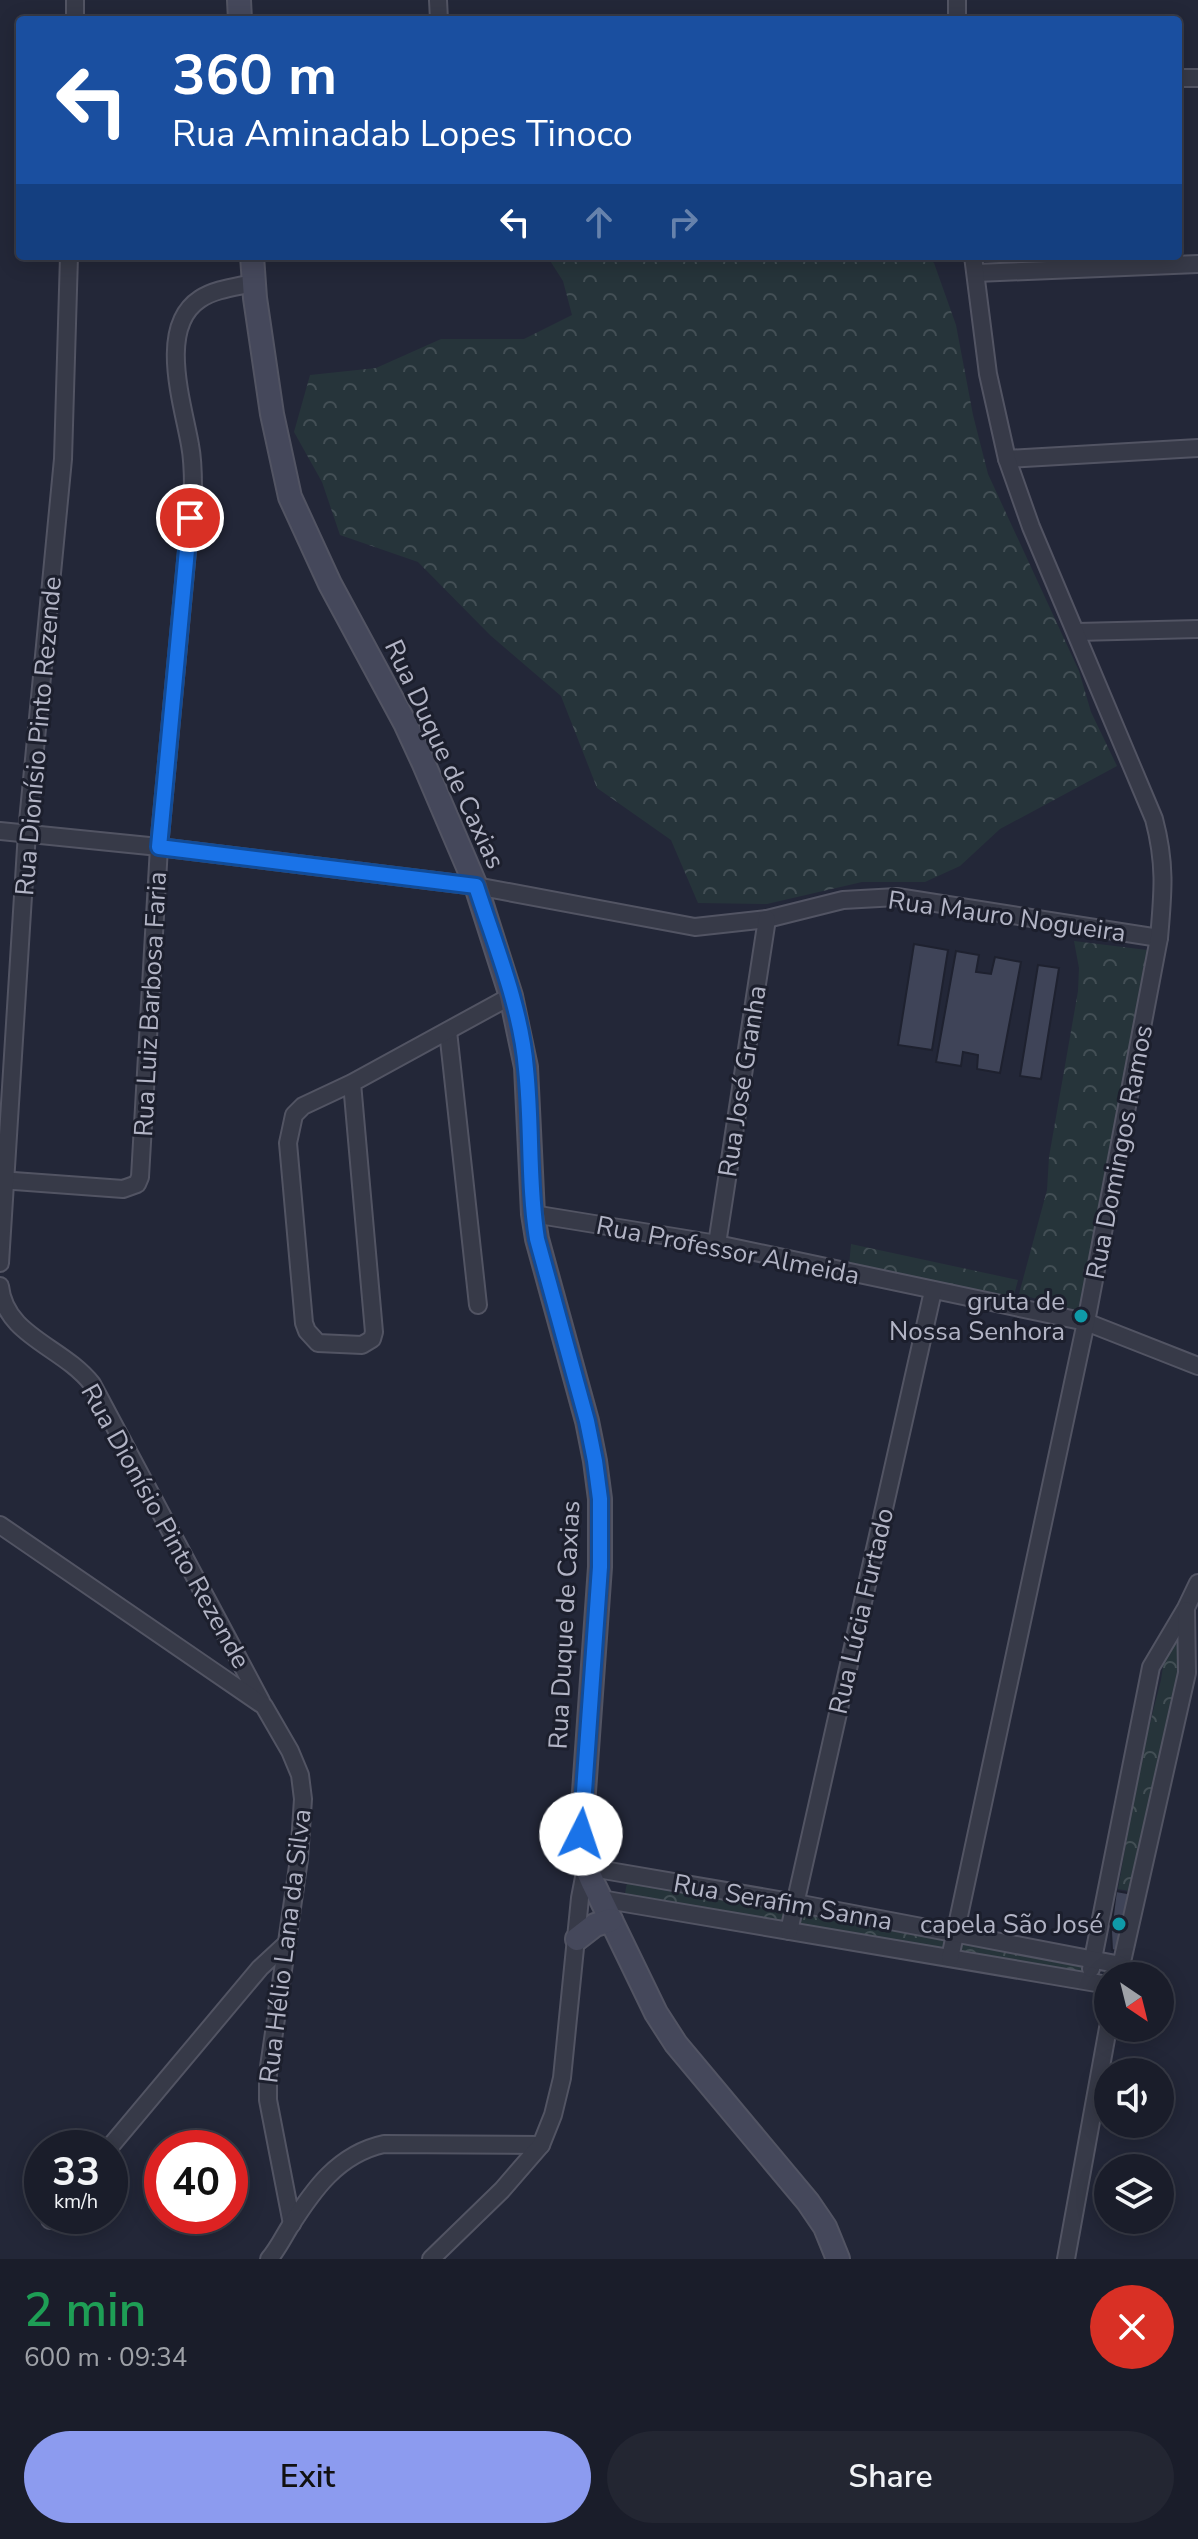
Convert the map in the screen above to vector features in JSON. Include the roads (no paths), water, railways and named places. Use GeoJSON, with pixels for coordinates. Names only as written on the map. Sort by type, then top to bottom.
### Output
{"type":"FeatureCollection","features":[{"type":"Feature","properties":{"kind":"street","name":"Rua Dionísio Pinto Rezende"},"geometry":{"type":"LineString","coordinates":[[0,1263],[27,832],[63,459],[69,260]]}},
{"type":"Feature","properties":{"kind":"street","name":"Rua Duque de Caxias"},"geometry":{"type":"LineString","coordinates":[[252,260],[272,414],[290,497],[330,584],[405,723],[476,886],[511,996],[526,1067],[533,1214],[545,1270],[587,1421],[600,1499],[600,1567],[581,1834],[586,1867],[656,2013],[676,2044],[808,2202],[825,2227],[838,2259]]}},
{"type":"Feature","properties":{"kind":"street","name":"Rua Domingos Ramos"},"geometry":{"type":"LineString","coordinates":[[950,1958],[1086,1322],[1159,938],[1164,881],[1154,819],[1031,527],[1007,459],[988,374],[974,260]]}},
{"type":"Feature","properties":{"kind":"street"},"geometry":{"type":"LineString","coordinates":[[976,273],[1198,264]]}},
{"type":"Feature","properties":{"kind":"street","name":"Rua Luiz Barbosa Faria"},"geometry":{"type":"LineString","coordinates":[[3,1180],[123,1189],[137,1184],[140,1177],[159,847],[193,488],[190,446],[179,387],[178,330],[188,310],[200,299],[253,283]]}},
{"type":"Feature","properties":{"kind":"street"},"geometry":{"type":"LineString","coordinates":[[1007,459],[1198,448]]}},
{"type":"Feature","properties":{"kind":"street"},"geometry":{"type":"LineString","coordinates":[[1077,632],[1198,629]]}},
{"type":"Feature","properties":{"kind":"street","name":"Rua Mauro Nogueira"},"geometry":{"type":"LineString","coordinates":[[0,831],[476,886],[695,927],[767,919],[843,900],[897,897],[1159,938]]}},
{"type":"Feature","properties":{"kind":"street","name":"Rua José Granha"},"geometry":{"type":"LineString","coordinates":[[717,1244],[767,919]]}},
{"type":"Feature","properties":{"kind":"street"},"geometry":{"type":"LineString","coordinates":[[352,1083],[374,1332],[372,1339],[362,1345],[318,1343],[307,1331],[288,1143],[294,1115],[303,1106],[352,1083],[511,996]]}},
{"type":"Feature","properties":{"kind":"street"},"geometry":{"type":"LineString","coordinates":[[448,1031],[478,1305]]}},
{"type":"Feature","properties":{"kind":"street","name":"Rua Professor Almeida"},"geometry":{"type":"LineString","coordinates":[[533,1214],[717,1244],[1086,1322],[1198,1366]]}},
{"type":"Feature","properties":{"kind":"street","name":"Rua Dionísio Pinto Rezende"},"geometry":{"type":"LineString","coordinates":[[0,1286],[1,1300],[10,1318],[66,1358],[92,1384],[264,1706]]}},
{"type":"Feature","properties":{"kind":"street","name":"Rua Lúcia Furtado"},"geometry":{"type":"LineString","coordinates":[[789,1931],[933,1291]]}},
{"type":"Feature","properties":{"kind":"street","name":"Rua Hélio Lana da Silva"},"geometry":{"type":"LineString","coordinates":[[0,1525],[264,1706],[290,1751],[300,1775],[303,1799],[299,1859],[268,2074],[268,2100],[292,2224]]}},
{"type":"Feature","properties":{"kind":"street"},"geometry":{"type":"LineString","coordinates":[[1088,1982],[1151,1667],[1198,1583]]}},
{"type":"Feature","properties":{"kind":"street"},"geometry":{"type":"LineString","coordinates":[[1122,1962],[1187,1673],[1186,1608]]}},
{"type":"Feature","properties":{"kind":"street"},"geometry":{"type":"LineString","coordinates":[[431,2259],[502,2190],[541,2145],[553,2115],[562,2078],[580,1898],[586,1867]]}},
{"type":"Feature","properties":{"kind":"street","name":"Rua Serafim Sanna"},"geometry":{"type":"LineString","coordinates":[[586,1867],[796,1903],[1097,1962]]}},
{"type":"Feature","properties":{"kind":"street","name":"Rua Serafim Sanna"},"geometry":{"type":"LineString","coordinates":[[601,1899],[1094,1983]]}},
{"type":"Feature","properties":{"kind":"street"},"geometry":{"type":"LineString","coordinates":[[577,1939],[595,1925],[611,1920]]}},
{"type":"Feature","properties":{"kind":"street"},"geometry":{"type":"LineString","coordinates":[[124,2130],[260,1968],[287,1943]]}},
{"type":"Feature","properties":{"kind":"street"},"geometry":{"type":"LineString","coordinates":[[1066,2259],[1105,2042]]}},
{"type":"Feature","properties":{"kind":"street"},"geometry":{"type":"LineString","coordinates":[[269,2259],[331,2170],[365,2148],[384,2144],[541,2145]]}},
{"type":"Feature","properties":{"kind":"place","name":"gruta de Nossa Senhora"},"geometry":{"type":"Point","coordinates":[1081,1316]}},
{"type":"Feature","properties":{"kind":"place","name":"capela São José"},"geometry":{"type":"Point","coordinates":[1119,1924]}}]}
